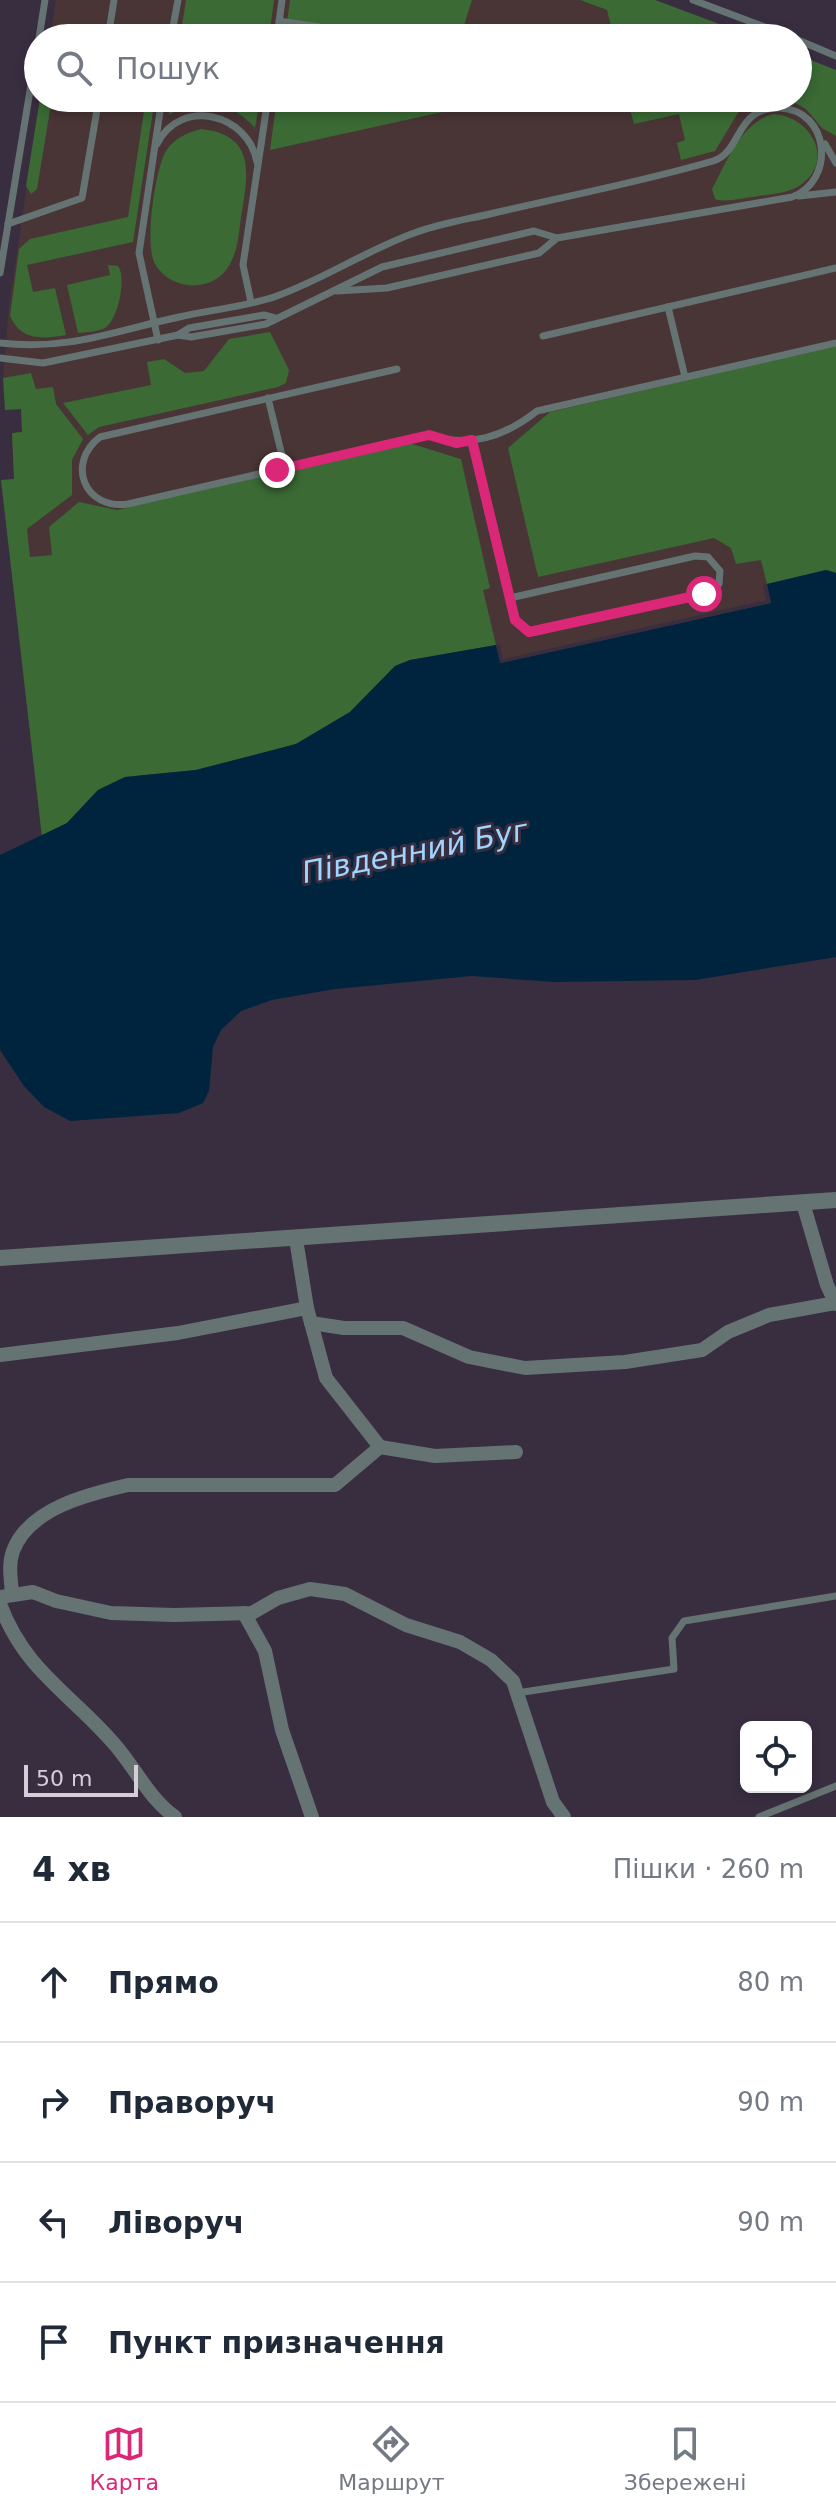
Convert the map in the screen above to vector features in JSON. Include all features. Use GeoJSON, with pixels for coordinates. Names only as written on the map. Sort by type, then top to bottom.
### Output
{"type":"FeatureCollection","features":[{"type":"Feature","properties":{"kind":"street"},"geometry":{"type":"LineString","coordinates":[[0,1258],[836,1200]]}},
{"type":"Feature","properties":{"kind":"street"},"geometry":{"type":"LineString","coordinates":[[0,1355],[309,1316],[344,1328],[403,1328],[469,1357],[525,1368],[625,1362],[702,1350],[728,1332],[769,1315],[836,1304],[803,1203]]}},
{"type":"Feature","properties":{"kind":"street"},"geometry":{"type":"LineString","coordinates":[[296,1239],[309,1316],[326,1378],[380,1447],[435,1456],[516,1452]]}},
{"type":"Feature","properties":{"kind":"street"},"geometry":{"type":"LineString","coordinates":[[380,1447],[335,1485],[128,1485],[62,1505],[29,1527],[13,1549],[6,1596],[33,1592],[111,1613],[252,1613],[278,1598],[310,1589],[345,1594],[406,1625],[460,1642],[491,1660],[513,1681],[553,1802],[564,1817]]}},
{"type":"Feature","properties":{"kind":"street"},"geometry":{"type":"LineString","coordinates":[[0,1604],[11,1633],[28,1659],[116,1746],[157,1804],[175,1817]]}},
{"type":"Feature","properties":{"kind":"street"},"geometry":{"type":"LineString","coordinates":[[244,1613],[265,1651],[282,1730],[312,1817]]}},
{"type":"Feature","properties":{"kind":"lane"},"geometry":{"type":"LineString","coordinates":[[41,24],[45,0]]}},
{"type":"Feature","properties":{"kind":"lane"},"geometry":{"type":"LineString","coordinates":[[110,24],[114,0]]}},
{"type":"Feature","properties":{"kind":"lane"},"geometry":{"type":"LineString","coordinates":[[174,24],[178,0]]}},
{"type":"Feature","properties":{"kind":"lane"},"geometry":{"type":"LineString","coordinates":[[279,24],[282,0]]}},
{"type":"Feature","properties":{"kind":"lane"},"geometry":{"type":"LineString","coordinates":[[693,0],[753,24]]}},
{"type":"Feature","properties":{"kind":"lane"},"geometry":{"type":"LineString","coordinates":[[279,21],[299,24]]}},
{"type":"Feature","properties":{"kind":"lane"},"geometry":{"type":"LineString","coordinates":[[812,46],[836,56]]}},
{"type":"Feature","properties":{"kind":"lane"},"geometry":{"type":"LineString","coordinates":[[0,273],[26,112]]}},
{"type":"Feature","properties":{"kind":"lane"},"geometry":{"type":"LineString","coordinates":[[8,224],[82,198],[97,112]]}},
{"type":"Feature","properties":{"kind":"lane"},"geometry":{"type":"LineString","coordinates":[[158,340],[139,253],[160,112]]}},
{"type":"Feature","properties":{"kind":"lane"},"geometry":{"type":"LineString","coordinates":[[251,302],[243,265],[266,112]]}},
{"type":"Feature","properties":{"kind":"lane"},"geometry":{"type":"LineString","coordinates":[[0,343],[40,347],[273,298],[418,231],[717,160],[749,118],[762,112]]}},
{"type":"Feature","properties":{"kind":"lane"},"geometry":{"type":"LineString","coordinates":[[792,112],[799,113],[819,133],[836,163]]}},
{"type":"Feature","properties":{"kind":"lane"},"geometry":{"type":"LineString","coordinates":[[152,160],[162,134],[194,116],[212,116],[235,125],[247,136],[258,168]]}},
{"type":"Feature","properties":{"kind":"lane"},"geometry":{"type":"LineString","coordinates":[[785,199],[805,191],[819,175],[824,154],[819,133]]}},
{"type":"Feature","properties":{"kind":"lane"},"geometry":{"type":"LineString","coordinates":[[0,358],[43,363],[190,332],[275,318],[382,267],[534,231],[557,238],[836,192]]}},
{"type":"Feature","properties":{"kind":"lane"},"geometry":{"type":"LineString","coordinates":[[332,291],[387,288],[539,253],[557,238]]}},
{"type":"Feature","properties":{"kind":"lane"},"geometry":{"type":"LineString","coordinates":[[543,336],[836,268]]}},
{"type":"Feature","properties":{"kind":"lane"},"geometry":{"type":"LineString","coordinates":[[668,307],[685,377]]}},
{"type":"Feature","properties":{"kind":"lane"},"geometry":{"type":"LineString","coordinates":[[397,369],[100,437],[84,455],[82,479],[95,498],[116,506],[429,435],[456,443],[472,440],[513,430],[537,411],[836,343]]}},
{"type":"Feature","properties":{"kind":"lane"},"geometry":{"type":"LineString","coordinates":[[268,398],[285,468]]}},
{"type":"Feature","properties":{"kind":"lane"},"geometry":{"type":"LineString","coordinates":[[472,440],[510,598],[518,626],[535,632],[710,592],[719,584],[720,571],[708,557],[695,556],[510,598]]}},
{"type":"Feature","properties":{"kind":"lane"},"geometry":{"type":"LineString","coordinates":[[517,1693],[674,1669],[672,1638],[684,1621],[836,1596]]}},
{"type":"Feature","properties":{"kind":"lane"},"geometry":{"type":"LineString","coordinates":[[759,1817],[836,1786]]}},
{"type":"Feature","properties":{"kind":"shaded area"},"geometry":{"type":"Polygon","coordinates":[[[56,0],[580,0],[644,24],[52,24],[56,0]]]}},
{"type":"Feature","properties":{"kind":"shaded area"},"geometry":{"type":"Polygon","coordinates":[[[836,95],[836,573],[826,570],[771,603],[500,663],[410,660],[296,744],[225,765],[136,774],[42,837],[1,480],[14,479],[12,433],[22,432],[21,409],[5,410],[3,378],[9,306],[38,112],[812,112],[812,97],[836,95]]]}},
{"type":"Feature","properties":{"kind":"green space"},"geometry":{"type":"Polygon","coordinates":[[[186,0],[274,0],[271,24],[182,24],[186,0]]]}},
{"type":"Feature","properties":{"kind":"green space"},"geometry":{"type":"Polygon","coordinates":[[[290,0],[472,0],[464,24],[287,24],[290,0]]]}},
{"type":"Feature","properties":{"kind":"green space"},"geometry":{"type":"Polygon","coordinates":[[[580,0],[655,0],[719,24],[610,24],[607,10],[580,0]]]}},
{"type":"Feature","properties":{"kind":"green space"},"geometry":{"type":"Polygon","coordinates":[[[812,61],[836,70],[836,136],[822,128],[809,112],[812,112],[812,61]]]}},
{"type":"Feature","properties":{"kind":"green space"},"geometry":{"type":"Polygon","coordinates":[[[38,112],[50,112],[37,189],[31,194],[26,186],[38,112]]]}},
{"type":"Feature","properties":{"kind":"green space"},"geometry":{"type":"Polygon","coordinates":[[[144,112],[153,112],[133,242],[27,265],[33,292],[55,288],[66,335],[40,337],[20,330],[10,316],[19,249],[30,239],[128,217],[144,112]]]}},
{"type":"Feature","properties":{"kind":"green space"},"geometry":{"type":"Polygon","coordinates":[[[236,112],[258,112],[255,128],[236,112]]]}},
{"type":"Feature","properties":{"kind":"green space"},"geometry":{"type":"Polygon","coordinates":[[[275,112],[442,112],[270,150],[275,112]]]}},
{"type":"Feature","properties":{"kind":"green space"},"geometry":{"type":"Polygon","coordinates":[[[631,112],[739,112],[715,151],[681,160],[677,143],[685,140],[679,114],[634,124],[631,112]]]}},
{"type":"Feature","properties":{"kind":"green space"},"geometry":{"type":"Polygon","coordinates":[[[773,114],[798,122],[814,140],[817,162],[812,174],[802,184],[785,192],[715,199],[712,189],[736,144],[752,126],[773,114]]]}},
{"type":"Feature","properties":{"kind":"green space"},"geometry":{"type":"Polygon","coordinates":[[[201,129],[232,139],[240,148],[245,160],[246,186],[238,241],[230,264],[214,280],[193,285],[171,280],[155,264],[151,225],[158,174],[166,151],[181,137],[201,129]]]}},
{"type":"Feature","properties":{"kind":"green space"},"geometry":{"type":"Polygon","coordinates":[[[108,265],[118,266],[122,280],[114,317],[105,328],[78,333],[67,285],[110,275],[108,265]]]}},
{"type":"Feature","properties":{"kind":"green space"},"geometry":{"type":"Polygon","coordinates":[[[270,332],[289,370],[286,383],[278,387],[99,427],[88,435],[63,403],[151,385],[147,362],[164,359],[185,373],[204,371],[229,339],[270,332]]]}},
{"type":"Feature","properties":{"kind":"green space"},"geometry":{"type":"Polygon","coordinates":[[[836,346],[836,573],[826,570],[767,584],[761,560],[736,564],[731,548],[714,538],[538,577],[508,448],[550,412],[836,346]]]}},
{"type":"Feature","properties":{"kind":"green space"},"geometry":{"type":"Polygon","coordinates":[[[31,373],[36,389],[53,387],[56,404],[83,439],[72,460],[72,495],[27,529],[30,557],[52,555],[49,527],[79,502],[117,510],[409,443],[461,459],[490,588],[483,590],[496,645],[410,660],[395,666],[350,712],[296,744],[196,770],[125,777],[98,790],[67,823],[42,837],[1,480],[14,479],[12,433],[22,432],[21,409],[5,410],[3,378],[31,373]]]}},
{"type":"Feature","properties":{"kind":"water","name":"Південний Буг"},"geometry":{"type":"Polygon","coordinates":[[[826,570],[836,573],[836,957],[695,980],[554,982],[472,976],[335,989],[272,1000],[241,1011],[221,1030],[213,1047],[209,1091],[203,1103],[179,1113],[70,1121],[44,1107],[24,1086],[0,1050],[0,855],[67,823],[98,790],[125,777],[196,770],[296,744],[350,712],[395,666],[410,660],[496,645],[501,663],[771,603],[767,584],[826,570]]]}},
{"type":"Feature","properties":{"kind":"pier"},"geometry":{"type":"Polygon","coordinates":[[[767,584],[771,603],[500,663],[496,645],[500,644],[503,659],[766,600],[763,585],[767,584]]]}},
{"type":"Feature","properties":{"kind":"route"},"geometry":{"type":"LineString","coordinates":[[277,470],[429,435],[456,443],[472,440],[515,620],[518,626],[529,632],[704,594]]}}]}
